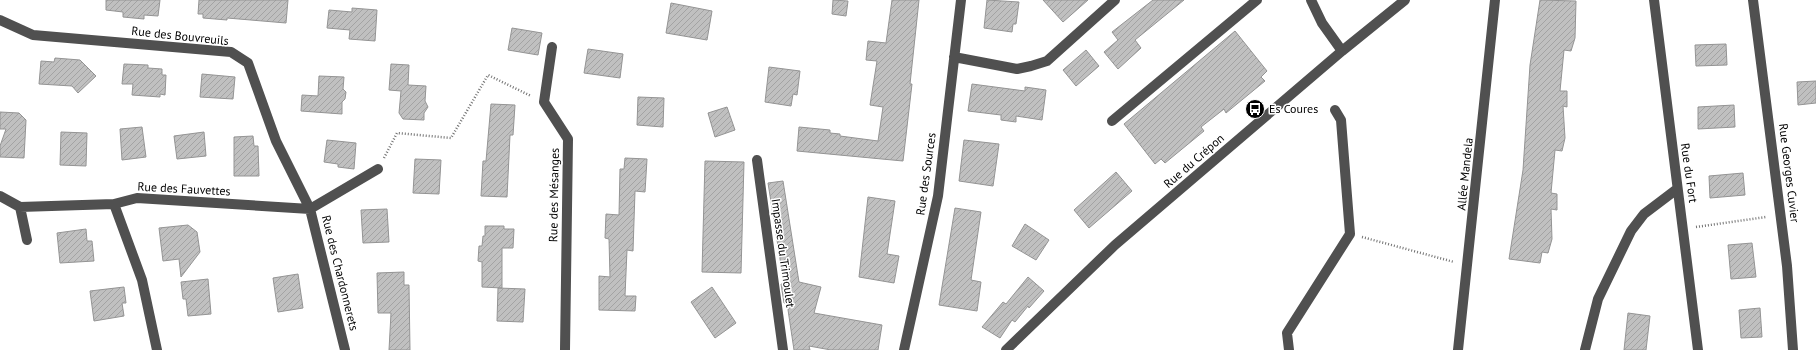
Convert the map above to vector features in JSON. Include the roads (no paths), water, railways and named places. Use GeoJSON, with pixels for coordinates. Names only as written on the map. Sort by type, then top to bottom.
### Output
{"type":"FeatureCollection","features":[{"type":"Feature","properties":{"kind":"street","name":"Rue des Sources"},"geometry":{"type":"LineString","coordinates":[[904,350],[938,196],[961,0]]}},
{"type":"Feature","properties":{"kind":"street"},"geometry":{"type":"LineString","coordinates":[[954,57],[1018,69],[1031,66],[1047,60],[1114,0]]}},
{"type":"Feature","properties":{"kind":"street"},"geometry":{"type":"LineString","coordinates":[[1112,121],[1257,0]]}},
{"type":"Feature","properties":{"kind":"street"},"geometry":{"type":"LineString","coordinates":[[1311,0],[1322,23],[1342,51]]}},
{"type":"Feature","properties":{"kind":"street","name":"Rue du Crépon"},"geometry":{"type":"LineString","coordinates":[[1006,350],[1115,245],[1342,51],[1405,0]]}},
{"type":"Feature","properties":{"kind":"street","name":"Allée Mandela"},"geometry":{"type":"LineString","coordinates":[[1458,350],[1495,0]]}},
{"type":"Feature","properties":{"kind":"street","name":"Rue du Fort"},"geometry":{"type":"LineString","coordinates":[[1654,0],[1677,189],[1684,228],[1698,350]]}},
{"type":"Feature","properties":{"kind":"street","name":"Rue Georges Cuvier"},"geometry":{"type":"LineString","coordinates":[[1753,0],[1787,266],[1793,350]]}},
{"type":"Feature","properties":{"kind":"street","name":"Rue des Bouvreuils"},"geometry":{"type":"LineString","coordinates":[[0,20],[32,36],[231,52],[248,63],[276,141],[310,209]]}},
{"type":"Feature","properties":{"kind":"street","name":"Rue des Mésanges"},"geometry":{"type":"LineString","coordinates":[[552,47],[544,102],[568,139],[565,350]]}},
{"type":"Feature","properties":{"kind":"street"},"geometry":{"type":"LineString","coordinates":[[1289,350],[1287,333],[1350,234],[1341,120],[1335,110]]}},
{"type":"Feature","properties":{"kind":"street","name":"Impasse du Trimoulet"},"geometry":{"type":"LineString","coordinates":[[757,160],[783,350]]}},
{"type":"Feature","properties":{"kind":"street","name":"Rue des Chardonnerets"},"geometry":{"type":"LineString","coordinates":[[345,350],[310,209],[378,169]]}},
{"type":"Feature","properties":{"kind":"street"},"geometry":{"type":"LineString","coordinates":[[1585,350],[1598,300],[1631,231],[1644,214],[1677,189]]}},
{"type":"Feature","properties":{"kind":"street"},"geometry":{"type":"LineString","coordinates":[[0,196],[20,207],[27,240]]}},
{"type":"Feature","properties":{"kind":"street","name":"Rue des Fauvettes"},"geometry":{"type":"LineString","coordinates":[[20,207],[114,204],[137,198],[310,209]]}},
{"type":"Feature","properties":{"kind":"street"},"geometry":{"type":"LineString","coordinates":[[114,204],[142,280],[157,350]]}},
{"type":"Feature","properties":{"kind":"place","name":"Es Coures"},"geometry":{"type":"Point","coordinates":[1255,109]}}]}
